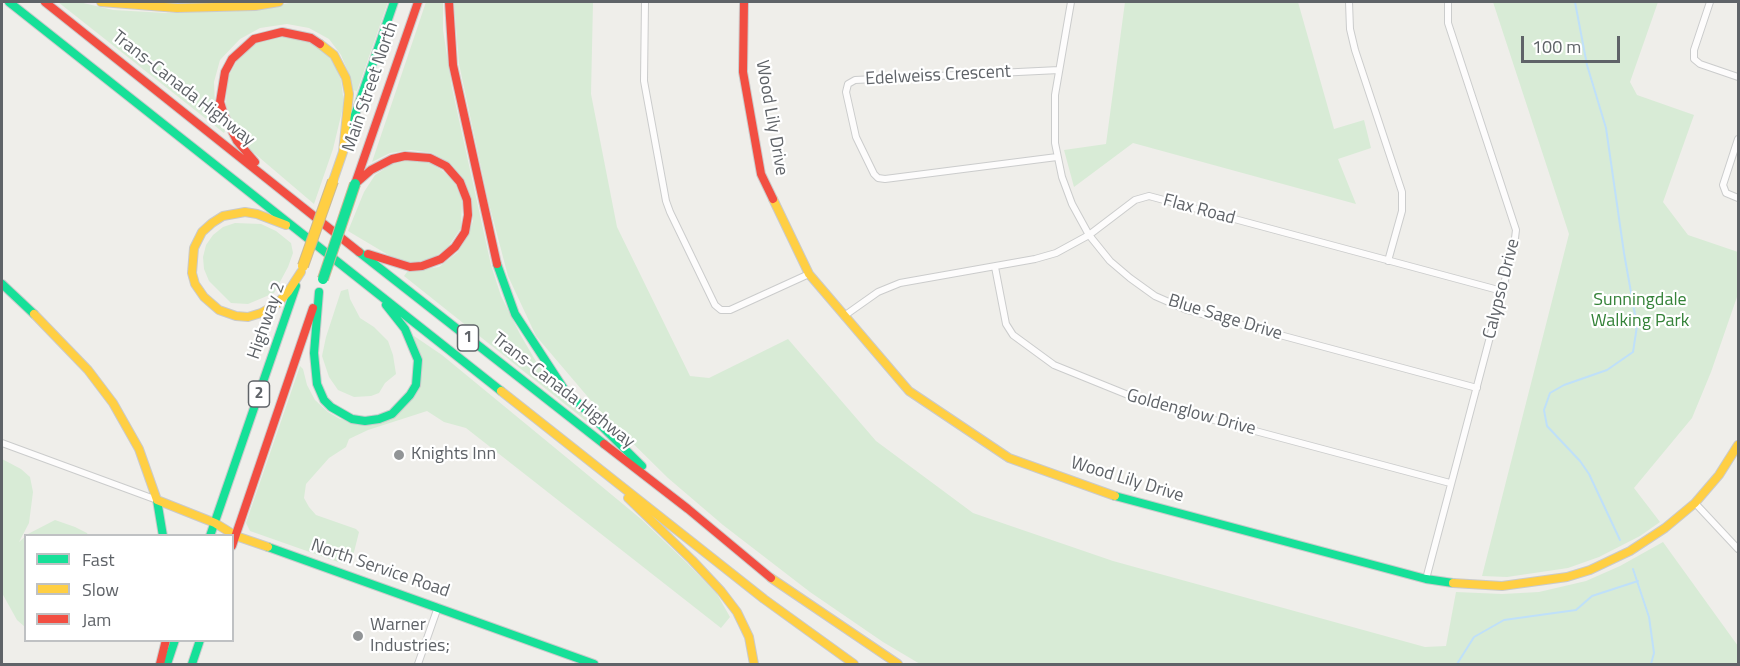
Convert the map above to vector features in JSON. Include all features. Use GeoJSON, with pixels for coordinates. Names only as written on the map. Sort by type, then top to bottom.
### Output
{"type":"FeatureCollection","features":[{"type":"Feature","properties":{"kind":"main road","name":"Trans-Canada Highway"},"geometry":{"type":"LineString","coordinates":[[9,2],[764,599],[854,664]]}},
{"type":"Feature","properties":{"kind":"main road","name":"Trans-Canada Highway"},"geometry":{"type":"LineString","coordinates":[[45,2],[688,509],[775,581],[898,664]]}},
{"type":"Feature","properties":{"kind":"main road"},"geometry":{"type":"LineString","coordinates":[[101,2],[177,8],[255,6],[279,2]]}},
{"type":"Feature","properties":{"kind":"main road","name":"Main Street North"},"geometry":{"type":"LineString","coordinates":[[343,152],[394,2]]}},
{"type":"Feature","properties":{"kind":"main road","name":"Main Street North"},"geometry":{"type":"LineString","coordinates":[[355,184],[418,2]]}},
{"type":"Feature","properties":{"kind":"main road"},"geometry":{"type":"LineString","coordinates":[[449,2],[453,65],[494,255],[515,314],[564,389],[688,509]]}},
{"type":"Feature","properties":{"kind":"main road","name":"Wood Lily Drive"},"geometry":{"type":"LineString","coordinates":[[744,2],[742,72],[761,174],[809,274],[916,397],[1009,458],[1113,495],[1426,579],[1467,585],[1502,586],[1567,577],[1590,570],[1630,551],[1665,528],[1695,503],[1719,475],[1738,445]]}},
{"type":"Feature","properties":{"kind":"main road"},"geometry":{"type":"LineString","coordinates":[[270,179],[237,141],[224,116],[220,102],[225,72],[232,59],[254,39],[282,32],[311,38],[334,56],[346,78],[349,94],[343,152]]}},
{"type":"Feature","properties":{"kind":"main road","name":"Highway 2"},"geometry":{"type":"LineString","coordinates":[[211,534],[343,152]]}},
{"type":"Feature","properties":{"kind":"main road"},"geometry":{"type":"LineString","coordinates":[[355,184],[371,170],[392,159],[405,156],[430,158],[446,166],[460,182],[467,200],[468,215],[465,232],[455,247],[441,260],[422,266],[410,267],[390,262],[356,249]]}},
{"type":"Feature","properties":{"kind":"main road","name":"2"},"geometry":{"type":"LineString","coordinates":[[234,541],[355,184]]}},
{"type":"Feature","properties":{"kind":"main road"},"geometry":{"type":"LineString","coordinates":[[302,269],[288,292],[277,304],[248,317],[236,316],[219,310],[204,297],[195,284],[192,260],[194,248],[202,232],[217,219],[235,213],[257,214],[276,220],[306,235]]}},
{"type":"Feature","properties":{"kind":"main road"},"geometry":{"type":"LineString","coordinates":[[2,284],[88,370],[113,403],[139,449],[157,500],[164,534]]}},
{"type":"Feature","properties":{"kind":"main road"},"geometry":{"type":"LineString","coordinates":[[319,292],[314,353],[317,384],[324,400],[352,419],[365,421],[379,419],[392,414],[410,395],[416,385],[417,360],[405,329],[368,285]]}},
{"type":"Feature","properties":{"kind":"main road"},"geometry":{"type":"LineString","coordinates":[[584,455],[722,591],[737,612],[749,638],[754,664]]}},
{"type":"Feature","properties":{"kind":"main road","name":"North Service Road"},"geometry":{"type":"LineString","coordinates":[[157,500],[215,523],[227,534]]}},
{"type":"Feature","properties":{"kind":"main road","name":"North Service Road"},"geometry":{"type":"LineString","coordinates":[[234,541],[438,607],[594,664]]}},
{"type":"Feature","properties":{"kind":"main road"},"geometry":{"type":"LineString","coordinates":[[160,664],[166,642]]}},
{"type":"Feature","properties":{"kind":"main road"},"geometry":{"type":"LineString","coordinates":[[167,664],[174,642]]}},
{"type":"Feature","properties":{"kind":"main road"},"geometry":{"type":"LineString","coordinates":[[192,664],[199,642]]}},
{"type":"Feature","properties":{"kind":"street"},"geometry":{"type":"LineString","coordinates":[[645,2],[644,81],[666,201],[715,305],[721,310],[730,310],[809,274]]}},
{"type":"Feature","properties":{"kind":"street","name":"Blue Sage Drive"},"geometry":{"type":"LineString","coordinates":[[1071,2],[1054,112],[1057,157],[1066,191],[1089,235],[1110,261],[1155,296],[1186,310],[1477,388]]}},
{"type":"Feature","properties":{"kind":"street"},"geometry":{"type":"LineString","coordinates":[[1349,2],[1350,29],[1355,50],[1402,192],[1402,211],[1388,261]]}},
{"type":"Feature","properties":{"kind":"street","name":"Calypso Drive"},"geometry":{"type":"LineString","coordinates":[[1426,579],[1514,246],[1516,230],[1448,23],[1448,2]]}},
{"type":"Feature","properties":{"kind":"street"},"geometry":{"type":"LineString","coordinates":[[1710,2],[1694,51],[1694,59],[1700,64],[1738,77]]}},
{"type":"Feature","properties":{"kind":"street","name":"Edelweiss Crescent"},"geometry":{"type":"LineString","coordinates":[[1057,157],[885,179],[878,178],[856,137],[846,92],[848,84],[855,80],[1059,70]]}},
{"type":"Feature","properties":{"kind":"street"},"geometry":{"type":"LineString","coordinates":[[1738,139],[1723,184],[1726,193],[1738,198]]}},
{"type":"Feature","properties":{"kind":"street","name":"Flax Road"},"geometry":{"type":"LineString","coordinates":[[844,316],[867,298],[889,286],[1046,257],[1089,235],[1136,200],[1149,196],[1502,291]]}},
{"type":"Feature","properties":{"kind":"street","name":"Goldenglow Drive"},"geometry":{"type":"LineString","coordinates":[[995,267],[1006,324],[1013,335],[1054,365],[1143,401],[1450,483]]}},
{"type":"Feature","properties":{"kind":"street"},"geometry":{"type":"LineString","coordinates":[[2,443],[157,500]]}},
{"type":"Feature","properties":{"kind":"street"},"geometry":{"type":"LineString","coordinates":[[1695,503],[1738,549]]}},
{"type":"Feature","properties":{"kind":"street"},"geometry":{"type":"LineString","coordinates":[[418,664],[438,607]]}},
{"type":"Feature","properties":{"kind":"green space"},"geometry":{"type":"Polygon","coordinates":[[[58,2],[79,2],[113,10],[166,13],[254,10],[294,2],[388,2],[357,91],[353,90],[341,55],[329,39],[309,28],[287,24],[260,28],[240,39],[220,60],[214,82],[215,104],[224,133],[58,2]]]}},
{"type":"Feature","properties":{"kind":"green space"},"geometry":{"type":"Polygon","coordinates":[[[426,2],[443,2],[443,30],[452,88],[491,265],[501,296],[538,365],[595,428],[404,276],[407,272],[439,267],[458,252],[473,221],[472,201],[450,163],[432,153],[411,150],[390,153],[372,162],[426,2]]]}},
{"type":"Feature","properties":{"kind":"green space"},"geometry":{"type":"Polygon","coordinates":[[[454,2],[593,2],[591,94],[617,227],[690,376],[709,378],[788,339],[876,441],[973,513],[1113,561],[1425,647],[1446,646],[1456,592],[1502,594],[1539,592],[1586,581],[1620,566],[1663,542],[1738,646],[1738,664],[920,664],[883,642],[810,592],[723,525],[668,478],[599,410],[536,336],[508,276],[488,200],[459,64],[454,2]]]}},
{"type":"Feature","properties":{"kind":"green space"},"geometry":{"type":"Polygon","coordinates":[[[1125,2],[1298,2],[1334,129],[1364,120],[1371,148],[1338,159],[1356,204],[1133,143],[1074,187],[1064,150],[1106,144],[1125,2]]]}},
{"type":"Feature","properties":{"kind":"green space","name":"Sunningdale Walking Park"},"geometry":{"type":"Polygon","coordinates":[[[1493,2],[1658,2],[1630,82],[1637,95],[1694,115],[1663,202],[1688,235],[1738,252],[1738,294],[1711,372],[1692,418],[1634,488],[1660,522],[1640,536],[1599,557],[1568,568],[1507,577],[1482,576],[1569,234],[1493,2]]]}},
{"type":"Feature","properties":{"kind":"green space"},"geometry":{"type":"Polygon","coordinates":[[[280,36],[302,38],[325,52],[334,62],[341,80],[344,103],[333,149],[314,204],[247,147],[233,124],[226,105],[227,79],[239,57],[258,41],[280,36]]]}},
{"type":"Feature","properties":{"kind":"green space"},"geometry":{"type":"Polygon","coordinates":[[[411,159],[429,162],[443,171],[454,181],[462,200],[461,228],[448,247],[432,259],[408,263],[390,256],[348,231],[364,192],[375,175],[392,164],[411,159]]]}},
{"type":"Feature","properties":{"kind":"green space"},"geometry":{"type":"Polygon","coordinates":[[[235,223],[261,224],[276,231],[291,243],[293,253],[274,293],[248,304],[231,303],[209,281],[204,269],[203,257],[206,245],[223,227],[235,223]]]}},
{"type":"Feature","properties":{"kind":"green space"},"geometry":{"type":"Polygon","coordinates":[[[348,289],[350,299],[360,318],[374,327],[388,341],[393,355],[396,374],[385,383],[379,393],[371,396],[354,397],[338,390],[329,377],[322,356],[341,291],[348,289]]]}},
{"type":"Feature","properties":{"kind":"green space"},"geometry":{"type":"Polygon","coordinates":[[[414,336],[442,355],[641,519],[717,594],[730,617],[721,628],[466,428],[444,422],[427,411],[368,430],[349,439],[346,447],[329,458],[306,484],[304,498],[316,515],[359,532],[350,560],[341,563],[250,531],[246,523],[300,366],[315,400],[340,419],[361,423],[392,410],[414,384],[414,336]]]}},
{"type":"Feature","properties":{"kind":"green space"},"geometry":{"type":"Polygon","coordinates":[[[2,459],[21,469],[30,477],[33,492],[29,523],[19,542],[24,538],[24,626],[17,620],[2,593],[2,459]]]}},
{"type":"Feature","properties":{"kind":"green space"},"geometry":{"type":"Polygon","coordinates":[[[55,520],[88,534],[28,534],[55,520]]]}},
{"type":"Feature","properties":{"kind":"waterway"},"geometry":{"type":"LineString","coordinates":[[1575,2],[1587,65],[1606,128],[1637,326],[1633,352],[1607,370],[1564,385],[1550,393],[1544,410],[1547,426],[1589,474],[1620,540]]}},
{"type":"Feature","properties":{"kind":"waterway"},"geometry":{"type":"LineString","coordinates":[[1633,569],[1649,617],[1654,653],[1651,664]]}},
{"type":"Feature","properties":{"kind":"waterway"},"geometry":{"type":"LineString","coordinates":[[1457,664],[1474,637],[1504,620],[1576,610],[1592,596],[1638,581]]}},
{"type":"Feature","properties":{"kind":"traffic: fast"},"geometry":{"type":"LineString","coordinates":[[9,2],[501,391]]}},
{"type":"Feature","properties":{"kind":"traffic: fast"},"geometry":{"type":"LineString","coordinates":[[347,138],[394,2]]}},
{"type":"Feature","properties":{"kind":"traffic: fast"},"geometry":{"type":"LineString","coordinates":[[323,279],[355,184]]}},
{"type":"Feature","properties":{"kind":"traffic: fast"},"geometry":{"type":"LineString","coordinates":[[359,252],[604,444]]}},
{"type":"Feature","properties":{"kind":"traffic: fast"},"geometry":{"type":"LineString","coordinates":[[497,264],[515,314],[564,389],[642,466]]}},
{"type":"Feature","properties":{"kind":"traffic: fast"},"geometry":{"type":"LineString","coordinates":[[2,284],[34,314]]}},
{"type":"Feature","properties":{"kind":"traffic: fast"},"geometry":{"type":"LineString","coordinates":[[211,534],[296,286]]}},
{"type":"Feature","properties":{"kind":"traffic: fast"},"geometry":{"type":"LineString","coordinates":[[319,292],[314,353],[317,384],[324,400],[331,407],[352,419],[365,421],[392,414],[416,385],[418,360],[405,329],[386,305]]}},
{"type":"Feature","properties":{"kind":"traffic: fast"},"geometry":{"type":"LineString","coordinates":[[1115,496],[1426,579],[1453,583]]}},
{"type":"Feature","properties":{"kind":"traffic: fast"},"geometry":{"type":"LineString","coordinates":[[157,500],[163,534]]}},
{"type":"Feature","properties":{"kind":"traffic: fast"},"geometry":{"type":"LineString","coordinates":[[268,547],[594,664]]}},
{"type":"Feature","properties":{"kind":"traffic: fast"},"geometry":{"type":"LineString","coordinates":[[167,664],[174,642]]}},
{"type":"Feature","properties":{"kind":"traffic: fast"},"geometry":{"type":"LineString","coordinates":[[192,664],[199,642]]}},
{"type":"Feature","properties":{"kind":"traffic: slow"},"geometry":{"type":"LineString","coordinates":[[101,2],[177,8],[255,6],[279,2]]}},
{"type":"Feature","properties":{"kind":"traffic: slow"},"geometry":{"type":"LineString","coordinates":[[320,44],[334,55],[346,78],[349,94],[343,152],[333,181]]}},
{"type":"Feature","properties":{"kind":"traffic: slow"},"geometry":{"type":"LineString","coordinates":[[303,266],[333,181]]}},
{"type":"Feature","properties":{"kind":"traffic: slow"},"geometry":{"type":"LineString","coordinates":[[773,199],[809,274],[909,391],[1009,458],[1115,496]]}},
{"type":"Feature","properties":{"kind":"traffic: slow"},"geometry":{"type":"LineString","coordinates":[[286,225],[245,212],[223,216],[212,223],[202,232],[194,248],[192,273],[195,284],[204,297],[219,310],[236,316],[248,317],[277,304],[301,272]]}},
{"type":"Feature","properties":{"kind":"traffic: slow"},"geometry":{"type":"LineString","coordinates":[[34,314],[88,370],[113,403],[139,449],[157,500],[215,523],[233,534]]}},
{"type":"Feature","properties":{"kind":"traffic: slow"},"geometry":{"type":"LineString","coordinates":[[501,391],[764,599],[854,664]]}},
{"type":"Feature","properties":{"kind":"traffic: slow"},"geometry":{"type":"LineString","coordinates":[[1453,583],[1502,586],[1567,577],[1590,570],[1630,551],[1665,528],[1695,503],[1719,475],[1738,445]]}},
{"type":"Feature","properties":{"kind":"traffic: slow"},"geometry":{"type":"LineString","coordinates":[[628,498],[692,560],[737,612],[749,637],[754,664]]}},
{"type":"Feature","properties":{"kind":"traffic: slow"},"geometry":{"type":"LineString","coordinates":[[234,535],[268,547]]}},
{"type":"Feature","properties":{"kind":"traffic: slow"},"geometry":{"type":"LineString","coordinates":[[771,578],[898,664]]}},
{"type":"Feature","properties":{"kind":"traffic: jam"},"geometry":{"type":"LineString","coordinates":[[45,2],[359,252]]}},
{"type":"Feature","properties":{"kind":"traffic: jam"},"geometry":{"type":"LineString","coordinates":[[355,184],[418,2]]}},
{"type":"Feature","properties":{"kind":"traffic: jam"},"geometry":{"type":"LineString","coordinates":[[449,2],[453,65],[497,264]]}},
{"type":"Feature","properties":{"kind":"traffic: jam"},"geometry":{"type":"LineString","coordinates":[[744,2],[743,72],[761,174],[773,199]]}},
{"type":"Feature","properties":{"kind":"traffic: jam"},"geometry":{"type":"LineString","coordinates":[[255,162],[237,141],[220,102],[225,72],[232,59],[254,39],[282,32],[311,38],[320,44]]}},
{"type":"Feature","properties":{"kind":"traffic: jam"},"geometry":{"type":"LineString","coordinates":[[355,184],[371,170],[392,159],[405,156],[430,158],[446,166],[460,182],[467,200],[468,215],[465,232],[455,247],[441,259],[422,266],[410,267],[368,254]]}},
{"type":"Feature","properties":{"kind":"traffic: jam"},"geometry":{"type":"LineString","coordinates":[[234,540],[313,308]]}},
{"type":"Feature","properties":{"kind":"traffic: jam"},"geometry":{"type":"LineString","coordinates":[[604,444],[688,509],[771,578]]}},
{"type":"Feature","properties":{"kind":"traffic: jam"},"geometry":{"type":"LineString","coordinates":[[160,664],[166,642]]}},
{"type":"Feature","properties":{"kind":"place","name":"Knights Inn"},"geometry":{"type":"Point","coordinates":[399,455]}},
{"type":"Feature","properties":{"kind":"place","name":"Warner Industries;"},"geometry":{"type":"Point","coordinates":[358,636]}}]}
